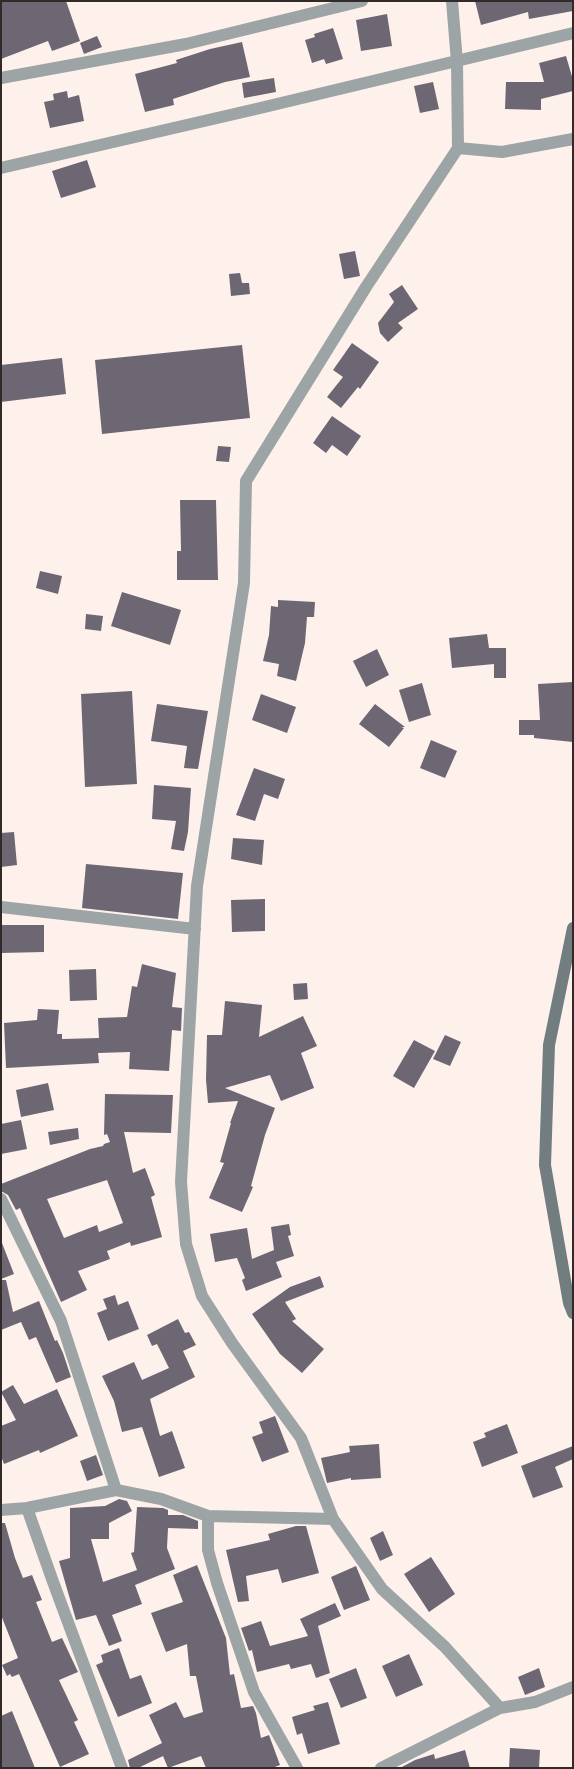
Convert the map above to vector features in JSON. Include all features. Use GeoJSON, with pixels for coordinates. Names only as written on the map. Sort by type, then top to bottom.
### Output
{"type":"FeatureCollection","features":[{"type":"Feature","properties":{"kind":"street"},"geometry":{"type":"LineString","coordinates":[[1,78],[186,44],[362,1]]}},
{"type":"Feature","properties":{"kind":"street"},"geometry":{"type":"LineString","coordinates":[[452,1],[457,62],[458,148],[366,288],[246,481],[244,583],[198,886],[181,1182],[186,1244],[202,1296],[232,1343],[301,1438],[333,1519],[382,1589],[445,1647],[500,1708]]}},
{"type":"Feature","properties":{"kind":"street"},"geometry":{"type":"LineString","coordinates":[[1,168],[457,62],[573,33]]}},
{"type":"Feature","properties":{"kind":"street"},"geometry":{"type":"LineString","coordinates":[[458,148],[502,152],[573,139]]}},
{"type":"Feature","properties":{"kind":"street"},"geometry":{"type":"LineString","coordinates":[[1,907],[195,929]]}},
{"type":"Feature","properties":{"kind":"street"},"geometry":{"type":"LineString","coordinates":[[573,928],[549,1045],[545,1165],[569,1303],[573,1313]]}},
{"type":"Feature","properties":{"kind":"street"},"geometry":{"type":"LineString","coordinates":[[1,1199],[61,1321],[116,1490]]}},
{"type":"Feature","properties":{"kind":"street"},"geometry":{"type":"LineString","coordinates":[[1,1510],[27,1508],[116,1490],[160,1499],[208,1516],[333,1519]]}},
{"type":"Feature","properties":{"kind":"street"},"geometry":{"type":"LineString","coordinates":[[27,1508],[122,1768]]}},
{"type":"Feature","properties":{"kind":"street"},"geometry":{"type":"LineString","coordinates":[[208,1516],[208,1550],[217,1583],[254,1692],[297,1768]]}},
{"type":"Feature","properties":{"kind":"street"},"geometry":{"type":"LineString","coordinates":[[381,1768],[500,1708],[535,1702],[573,1687]]}},
{"type":"Feature","properties":{"kind":"building"},"geometry":{"type":"Polygon","coordinates":[[[1,1],[66,1],[80,41],[52,51],[48,41],[1,59],[1,1]]]}},
{"type":"Feature","properties":{"kind":"building"},"geometry":{"type":"Polygon","coordinates":[[[475,1],[573,1],[573,11],[529,19],[528,12],[481,25],[475,1]]]}},
{"type":"Feature","properties":{"kind":"building"},"geometry":{"type":"Polygon","coordinates":[[[387,14],[392,46],[361,51],[356,20],[387,14]]]}},
{"type":"Feature","properties":{"kind":"building"},"geometry":{"type":"Polygon","coordinates":[[[333,28],[343,59],[326,64],[324,59],[312,63],[305,40],[315,37],[314,34],[333,28]]]}},
{"type":"Feature","properties":{"kind":"building"},"geometry":{"type":"Polygon","coordinates":[[[97,36],[102,47],[84,54],[80,43],[97,36]]]}},
{"type":"Feature","properties":{"kind":"building"},"geometry":{"type":"Polygon","coordinates":[[[242,42],[250,77],[225,82],[173,99],[174,105],[145,112],[135,74],[177,63],[176,60],[210,49],[242,42]]]}},
{"type":"Feature","properties":{"kind":"building"},"geometry":{"type":"Polygon","coordinates":[[[566,56],[573,80],[573,91],[541,99],[541,110],[505,109],[506,82],[544,82],[539,63],[566,56]]]}},
{"type":"Feature","properties":{"kind":"building"},"geometry":{"type":"Polygon","coordinates":[[[274,78],[276,92],[244,98],[242,83],[274,78]]]}},
{"type":"Feature","properties":{"kind":"building"},"geometry":{"type":"Polygon","coordinates":[[[433,82],[439,109],[420,113],[414,86],[433,82]]]}},
{"type":"Feature","properties":{"kind":"building"},"geometry":{"type":"Polygon","coordinates":[[[67,91],[68,98],[79,95],[84,121],[50,128],[44,102],[54,100],[53,94],[67,91]]]}},
{"type":"Feature","properties":{"kind":"building"},"geometry":{"type":"Polygon","coordinates":[[[87,160],[96,187],[61,198],[52,171],[87,160]]]}},
{"type":"Feature","properties":{"kind":"building"},"geometry":{"type":"Polygon","coordinates":[[[355,251],[360,276],[344,279],[339,254],[355,251]]]}},
{"type":"Feature","properties":{"kind":"building"},"geometry":{"type":"Polygon","coordinates":[[[240,273],[242,283],[249,283],[250,294],[231,296],[229,274],[240,273]]]}},
{"type":"Feature","properties":{"kind":"building"},"geometry":{"type":"Polygon","coordinates":[[[402,285],[418,309],[398,323],[403,328],[388,342],[380,333],[378,323],[394,302],[389,294],[402,285]]]}},
{"type":"Feature","properties":{"kind":"building"},"geometry":{"type":"Polygon","coordinates":[[[352,343],[379,362],[360,389],[358,387],[341,408],[327,397],[343,377],[333,370],[352,343]]]}},
{"type":"Feature","properties":{"kind":"building"},"geometry":{"type":"Polygon","coordinates":[[[242,345],[250,418],[102,434],[95,360],[242,345]]]}},
{"type":"Feature","properties":{"kind":"building"},"geometry":{"type":"Polygon","coordinates":[[[62,358],[66,394],[1,402],[1,365],[62,358]]]}},
{"type":"Feature","properties":{"kind":"building"},"geometry":{"type":"Polygon","coordinates":[[[332,416],[361,436],[347,456],[332,445],[326,453],[313,443],[332,416]]]}},
{"type":"Feature","properties":{"kind":"building"},"geometry":{"type":"Polygon","coordinates":[[[218,446],[231,447],[229,462],[216,461],[218,446]]]}},
{"type":"Feature","properties":{"kind":"building"},"geometry":{"type":"Polygon","coordinates":[[[180,500],[216,500],[218,580],[177,580],[177,551],[181,551],[180,500]]]}},
{"type":"Feature","properties":{"kind":"building"},"geometry":{"type":"Polygon","coordinates":[[[40,571],[62,576],[58,594],[36,588],[40,571]]]}},
{"type":"Feature","properties":{"kind":"building"},"geometry":{"type":"Polygon","coordinates":[[[122,592],[181,610],[170,645],[111,626],[122,592]]]}},
{"type":"Feature","properties":{"kind":"building"},"geometry":{"type":"Polygon","coordinates":[[[278,600],[315,602],[314,617],[307,617],[305,643],[296,681],[277,676],[279,664],[263,661],[269,635],[271,606],[278,607],[278,600]]]}},
{"type":"Feature","properties":{"kind":"building"},"geometry":{"type":"Polygon","coordinates":[[[86,614],[103,616],[101,631],[85,629],[86,614]]]}},
{"type":"Feature","properties":{"kind":"building"},"geometry":{"type":"Polygon","coordinates":[[[487,634],[489,648],[506,648],[506,678],[494,678],[494,664],[452,668],[449,638],[487,634]]]}},
{"type":"Feature","properties":{"kind":"building"},"geometry":{"type":"Polygon","coordinates":[[[377,649],[389,675],[366,687],[353,661],[377,649]]]}},
{"type":"Feature","properties":{"kind":"building"},"geometry":{"type":"Polygon","coordinates":[[[573,682],[573,742],[534,738],[534,735],[519,735],[519,720],[540,720],[538,684],[573,682]]]}},
{"type":"Feature","properties":{"kind":"building"},"geometry":{"type":"Polygon","coordinates":[[[422,683],[431,715],[409,722],[399,690],[422,683]]]}},
{"type":"Feature","properties":{"kind":"building"},"geometry":{"type":"Polygon","coordinates":[[[132,691],[137,784],[85,787],[81,694],[132,691]]]}},
{"type":"Feature","properties":{"kind":"building"},"geometry":{"type":"Polygon","coordinates":[[[261,694],[296,707],[287,733],[252,720],[261,694]]]}},
{"type":"Feature","properties":{"kind":"building"},"geometry":{"type":"Polygon","coordinates":[[[157,704],[208,711],[198,769],[184,768],[187,746],[151,741],[157,704]]]}},
{"type":"Feature","properties":{"kind":"building"},"geometry":{"type":"Polygon","coordinates":[[[375,704],[405,727],[401,727],[404,728],[389,747],[359,724],[375,704]]]}},
{"type":"Feature","properties":{"kind":"building"},"geometry":{"type":"Polygon","coordinates":[[[431,740],[457,751],[445,778],[420,768],[431,740]]]}},
{"type":"Feature","properties":{"kind":"building"},"geometry":{"type":"Polygon","coordinates":[[[254,768],[285,779],[278,799],[264,794],[255,821],[236,815],[254,768]]]}},
{"type":"Feature","properties":{"kind":"building"},"geometry":{"type":"Polygon","coordinates":[[[154,785],[191,788],[188,832],[184,851],[171,849],[176,821],[152,819],[154,785]]]}},
{"type":"Feature","properties":{"kind":"building"},"geometry":{"type":"Polygon","coordinates":[[[14,832],[17,865],[1,867],[1,833],[14,832]]]}},
{"type":"Feature","properties":{"kind":"building"},"geometry":{"type":"Polygon","coordinates":[[[233,838],[264,840],[262,865],[231,859],[233,838]]]}},
{"type":"Feature","properties":{"kind":"building"},"geometry":{"type":"Polygon","coordinates":[[[86,864],[183,873],[178,919],[82,908],[86,864]]]}},
{"type":"Feature","properties":{"kind":"building"},"geometry":{"type":"Polygon","coordinates":[[[265,899],[265,931],[232,932],[231,900],[265,899]]]}},
{"type":"Feature","properties":{"kind":"building"},"geometry":{"type":"Polygon","coordinates":[[[1,925],[44,925],[44,952],[1,953],[1,925]]]}},
{"type":"Feature","properties":{"kind":"building"},"geometry":{"type":"Polygon","coordinates":[[[142,964],[176,973],[172,1007],[182,1008],[181,1031],[172,1030],[169,1071],[129,1069],[130,1052],[98,1053],[99,1063],[6,1068],[4,1023],[37,1020],[38,1009],[59,1010],[57,1034],[62,1034],[62,1039],[99,1038],[98,1018],[127,1017],[132,986],[137,987],[142,964]]]}},
{"type":"Feature","properties":{"kind":"building"},"geometry":{"type":"Polygon","coordinates":[[[96,969],[97,1000],[70,1001],[69,970],[96,969]]]}},
{"type":"Feature","properties":{"kind":"building"},"geometry":{"type":"Polygon","coordinates":[[[307,983],[308,999],[294,1000],[293,984],[307,983]]]}},
{"type":"Feature","properties":{"kind":"building"},"geometry":{"type":"Polygon","coordinates":[[[225,1001],[262,1005],[259,1037],[303,1016],[317,1046],[301,1053],[314,1088],[281,1101],[270,1075],[225,1088],[275,1108],[265,1135],[251,1186],[253,1187],[242,1212],[209,1198],[224,1163],[220,1162],[238,1101],[208,1103],[206,1080],[207,1035],[222,1035],[225,1001]]]}},
{"type":"Feature","properties":{"kind":"building"},"geometry":{"type":"Polygon","coordinates":[[[445,1035],[461,1042],[450,1066],[433,1059],[445,1035]]]}},
{"type":"Feature","properties":{"kind":"building"},"geometry":{"type":"Polygon","coordinates":[[[414,1040],[435,1051],[414,1088],[393,1076],[414,1040]]]}},
{"type":"Feature","properties":{"kind":"building"},"geometry":{"type":"Polygon","coordinates":[[[48,1083],[54,1110],[21,1117],[16,1090],[48,1083]]]}},
{"type":"Feature","properties":{"kind":"building"},"geometry":{"type":"Polygon","coordinates":[[[105,1094],[173,1095],[171,1133],[124,1132],[133,1173],[145,1168],[155,1195],[151,1197],[162,1237],[131,1246],[130,1242],[107,1251],[110,1259],[78,1271],[87,1290],[61,1302],[20,1208],[16,1210],[8,1195],[1,1191],[1,1184],[90,1149],[103,1146],[110,1142],[107,1134],[104,1135],[105,1094]],[[107,1180],[47,1199],[64,1238],[97,1225],[99,1232],[123,1223],[107,1180]]]}},
{"type":"Feature","properties":{"kind":"building"},"geometry":{"type":"Polygon","coordinates":[[[21,1120],[27,1149],[1,1154],[1,1124],[21,1120]]]}},
{"type":"Feature","properties":{"kind":"building"},"geometry":{"type":"Polygon","coordinates":[[[78,1128],[79,1139],[50,1145],[48,1132],[78,1128]]]}},
{"type":"Feature","properties":{"kind":"building"},"geometry":{"type":"Polygon","coordinates":[[[289,1224],[291,1235],[288,1236],[294,1256],[276,1262],[282,1277],[246,1291],[242,1280],[245,1278],[237,1258],[215,1262],[210,1234],[247,1228],[252,1259],[274,1250],[271,1227],[289,1224]]]}},
{"type":"Feature","properties":{"kind":"building"},"geometry":{"type":"Polygon","coordinates":[[[1,1244],[14,1274],[1,1279],[1,1244]]]}},
{"type":"Feature","properties":{"kind":"building"},"geometry":{"type":"Polygon","coordinates":[[[320,1276],[324,1287],[285,1302],[296,1319],[292,1321],[324,1349],[302,1373],[280,1354],[252,1314],[290,1287],[320,1276]]]}},
{"type":"Feature","properties":{"kind":"building"},"geometry":{"type":"Polygon","coordinates":[[[1,1280],[6,1280],[13,1312],[39,1301],[55,1341],[57,1340],[63,1353],[71,1377],[56,1383],[36,1337],[29,1340],[21,1322],[1,1330],[1,1280]]]}},
{"type":"Feature","properties":{"kind":"building"},"geometry":{"type":"Polygon","coordinates":[[[115,1295],[118,1305],[128,1301],[139,1329],[108,1341],[97,1313],[107,1309],[103,1299],[115,1295]]]}},
{"type":"Feature","properties":{"kind":"building"},"geometry":{"type":"Polygon","coordinates":[[[178,1319],[185,1333],[189,1332],[196,1345],[183,1351],[195,1377],[150,1399],[160,1436],[172,1431],[185,1468],[159,1477],[142,1427],[122,1432],[114,1401],[102,1376],[134,1362],[142,1380],[169,1368],[157,1344],[152,1346],[147,1335],[178,1319]]]}},
{"type":"Feature","properties":{"kind":"building"},"geometry":{"type":"Polygon","coordinates":[[[13,1385],[24,1404],[57,1389],[78,1436],[40,1453],[39,1450],[4,1464],[1,1456],[1,1426],[16,1420],[1,1392],[13,1385]]]}},
{"type":"Feature","properties":{"kind":"building"},"geometry":{"type":"Polygon","coordinates":[[[275,1416],[289,1452],[262,1462],[252,1437],[263,1433],[259,1422],[275,1416]]]}},
{"type":"Feature","properties":{"kind":"building"},"geometry":{"type":"Polygon","coordinates":[[[507,1424],[518,1453],[482,1467],[473,1442],[486,1437],[484,1433],[507,1424]]]}},
{"type":"Feature","properties":{"kind":"building"},"geometry":{"type":"Polygon","coordinates":[[[379,1444],[381,1478],[351,1480],[351,1478],[327,1483],[321,1458],[350,1452],[349,1446],[379,1444]]]}},
{"type":"Feature","properties":{"kind":"building"},"geometry":{"type":"Polygon","coordinates":[[[573,1446],[573,1459],[555,1467],[563,1487],[533,1498],[521,1466],[573,1446]]]}},
{"type":"Feature","properties":{"kind":"building"},"geometry":{"type":"Polygon","coordinates":[[[96,1455],[103,1475],[87,1481],[80,1461],[96,1455]]]}},
{"type":"Feature","properties":{"kind":"building"},"geometry":{"type":"Polygon","coordinates":[[[119,1499],[127,1501],[132,1511],[109,1523],[109,1539],[91,1539],[103,1582],[137,1570],[131,1553],[134,1552],[137,1507],[163,1508],[168,1510],[168,1515],[183,1515],[198,1521],[198,1529],[168,1528],[167,1548],[175,1569],[135,1585],[142,1604],[112,1615],[122,1641],[109,1646],[96,1615],[76,1620],[59,1561],[70,1558],[70,1508],[105,1506],[119,1499]]]}},
{"type":"Feature","properties":{"kind":"building"},"geometry":{"type":"Polygon","coordinates":[[[1,1523],[5,1523],[23,1578],[32,1575],[42,1600],[36,1602],[52,1642],[62,1638],[78,1672],[59,1680],[78,1720],[74,1722],[89,1754],[60,1767],[19,1674],[12,1677],[10,1674],[7,1676],[2,1665],[18,1658],[1,1615],[1,1523]]]}},
{"type":"Feature","properties":{"kind":"building"},"geometry":{"type":"Polygon","coordinates":[[[296,1526],[306,1526],[319,1573],[282,1583],[278,1569],[246,1576],[249,1601],[238,1602],[226,1550],[270,1540],[268,1534],[296,1526]]]}},
{"type":"Feature","properties":{"kind":"building"},"geometry":{"type":"Polygon","coordinates":[[[383,1531],[393,1555],[380,1561],[370,1538],[383,1531]]]}},
{"type":"Feature","properties":{"kind":"building"},"geometry":{"type":"Polygon","coordinates":[[[431,1557],[455,1594],[429,1612],[404,1574],[431,1557]]]}},
{"type":"Feature","properties":{"kind":"building"},"geometry":{"type":"Polygon","coordinates":[[[197,1565],[226,1638],[230,1675],[234,1674],[241,1708],[253,1706],[261,1738],[269,1735],[280,1765],[272,1768],[206,1768],[201,1756],[168,1768],[163,1756],[138,1768],[130,1768],[128,1760],[162,1743],[149,1715],[176,1702],[184,1718],[203,1712],[196,1676],[190,1676],[187,1644],[166,1652],[151,1613],[183,1602],[173,1575],[197,1565]]]}},
{"type":"Feature","properties":{"kind":"building"},"geometry":{"type":"Polygon","coordinates":[[[356,1566],[370,1600],[344,1610],[331,1577],[356,1566]]]}},
{"type":"Feature","properties":{"kind":"building"},"geometry":{"type":"Polygon","coordinates":[[[335,1603],[341,1616],[318,1626],[330,1673],[316,1678],[311,1664],[291,1669],[289,1664],[257,1672],[252,1650],[249,1651],[241,1628],[261,1621],[270,1646],[308,1636],[300,1619],[335,1603]]]}},
{"type":"Feature","properties":{"kind":"building"},"geometry":{"type":"Polygon","coordinates":[[[119,1648],[130,1679],[141,1675],[152,1703],[118,1717],[96,1665],[103,1662],[101,1655],[119,1648]]]}},
{"type":"Feature","properties":{"kind":"building"},"geometry":{"type":"Polygon","coordinates":[[[409,1654],[423,1685],[396,1697],[382,1666],[409,1654]]]}},
{"type":"Feature","properties":{"kind":"building"},"geometry":{"type":"Polygon","coordinates":[[[356,1668],[367,1698],[341,1708],[329,1679],[356,1668]]]}},
{"type":"Feature","properties":{"kind":"building"},"geometry":{"type":"Polygon","coordinates":[[[539,1668],[545,1687],[525,1695],[518,1677],[539,1668]]]}},
{"type":"Feature","properties":{"kind":"building"},"geometry":{"type":"Polygon","coordinates":[[[328,1702],[340,1744],[308,1754],[302,1733],[297,1735],[292,1717],[315,1710],[313,1706],[328,1702]]]}},
{"type":"Feature","properties":{"kind":"building"},"geometry":{"type":"Polygon","coordinates":[[[12,1711],[35,1768],[1,1768],[1,1716],[12,1711]]]}},
{"type":"Feature","properties":{"kind":"building"},"geometry":{"type":"Polygon","coordinates":[[[510,1748],[540,1750],[539,1768],[509,1768],[510,1748]]]}},
{"type":"Feature","properties":{"kind":"building"},"geometry":{"type":"Polygon","coordinates":[[[465,1750],[470,1768],[400,1768],[415,1760],[434,1754],[435,1759],[465,1750]]]}}]}
